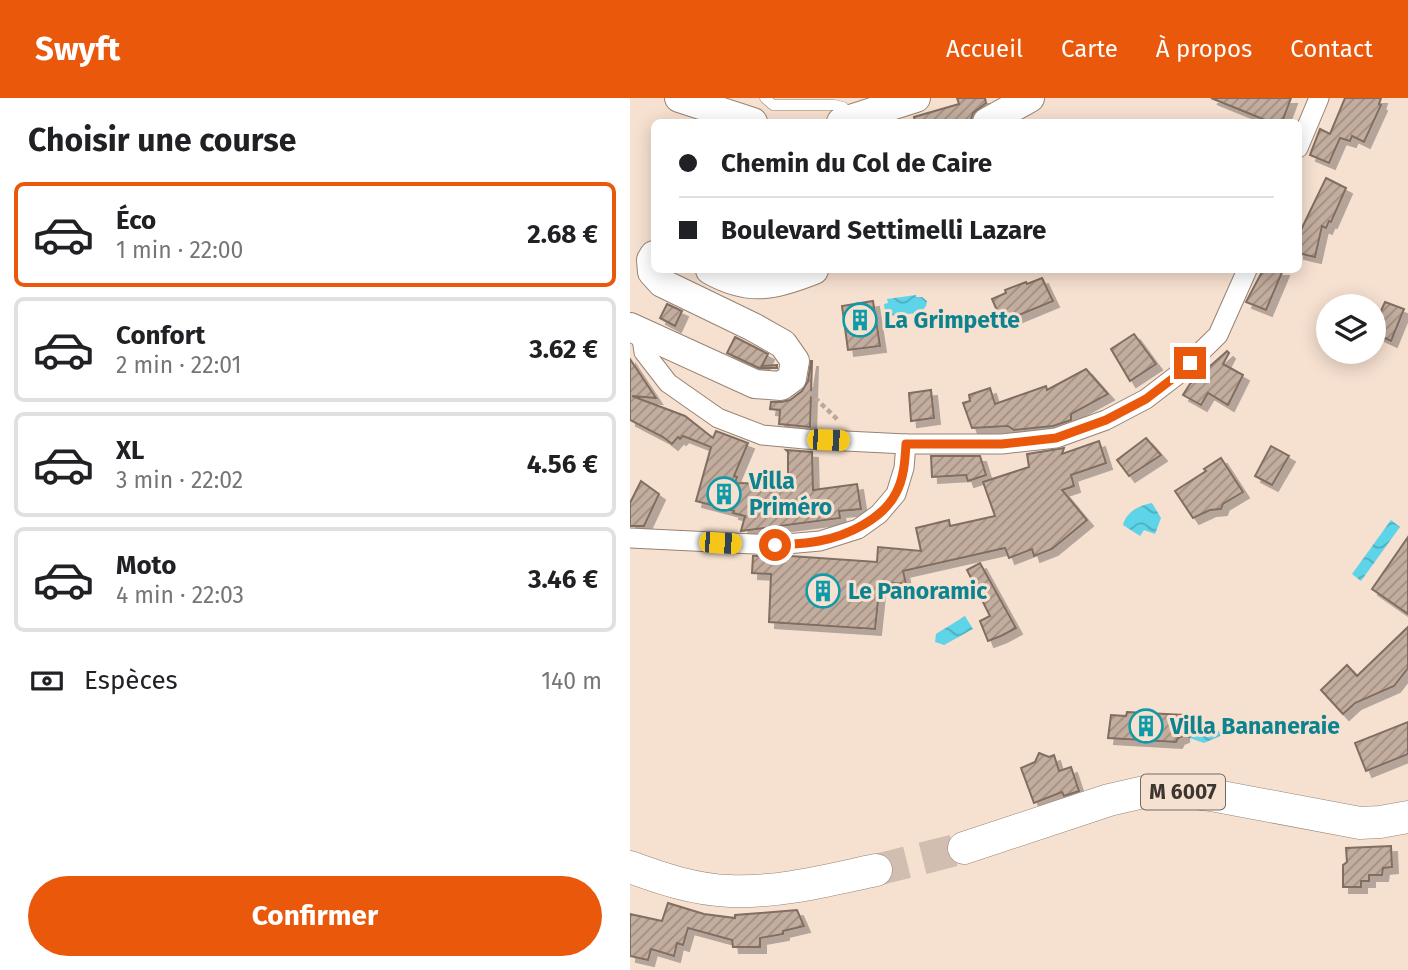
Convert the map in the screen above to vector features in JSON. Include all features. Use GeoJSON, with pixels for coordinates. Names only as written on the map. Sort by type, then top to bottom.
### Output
{"type":"FeatureCollection","features":[{"type":"Feature","properties":{"kind":"main road","name":"M 6007"},"geometry":{"type":"LineString","coordinates":[[964,848],[1109,800],[1144,792],[1177,791],[1211,795],[1360,823],[1408,817]]}},
{"type":"Feature","properties":{"kind":"main road"},"geometry":{"type":"LineString","coordinates":[[630,867],[691,886],[728,891],[794,887],[876,870]]}},
{"type":"Feature","properties":{"kind":"street"},"geometry":{"type":"LineString","coordinates":[[679,98],[744,119]]}},
{"type":"Feature","properties":{"kind":"street"},"geometry":{"type":"LineString","coordinates":[[852,119],[916,98]]}},
{"type":"Feature","properties":{"kind":"street"},"geometry":{"type":"LineString","coordinates":[[992,119],[1030,98]]}},
{"type":"Feature","properties":{"kind":"street"},"geometry":{"type":"LineString","coordinates":[[1302,138],[1319,98]]}},
{"type":"Feature","properties":{"kind":"street"},"geometry":{"type":"LineString","coordinates":[[635,330],[755,384],[781,386],[792,378],[795,361],[783,344],[662,283],[653,273]]}},
{"type":"Feature","properties":{"kind":"street"},"geometry":{"type":"LineString","coordinates":[[716,273],[753,285],[785,281],[806,273]]}},
{"type":"Feature","properties":{"kind":"street"},"geometry":{"type":"LineString","coordinates":[[635,330],[644,352],[668,383],[719,418],[762,435],[906,444],[1002,444],[1056,438],[1106,420],[1146,399],[1176,376],[1218,335],[1246,273]]}},
{"type":"Feature","properties":{"kind":"street"},"geometry":{"type":"LineString","coordinates":[[630,538],[775,545],[820,541],[859,529],[879,514],[896,494],[904,468],[906,444]]}},
{"type":"Feature","properties":{"kind":"lane"},"geometry":{"type":"LineString","coordinates":[[765,98],[773,105],[844,107],[846,119]]}},
{"type":"Feature","properties":{"kind":"path"},"geometry":{"type":"LineString","coordinates":[[806,389],[840,422]]}},
{"type":"Feature","properties":{"kind":"water"},"geometry":{"type":"Polygon","coordinates":[[[916,295],[927,301],[922,311],[889,316],[888,312],[885,313],[884,304],[888,303],[887,299],[916,295]]]}},
{"type":"Feature","properties":{"kind":"water"},"geometry":{"type":"Polygon","coordinates":[[[1152,503],[1161,518],[1155,534],[1144,530],[1140,536],[1123,525],[1134,510],[1152,503]]]}},
{"type":"Feature","properties":{"kind":"water"},"geometry":{"type":"Polygon","coordinates":[[[1391,520],[1400,527],[1361,581],[1352,574],[1391,520]]]}},
{"type":"Feature","properties":{"kind":"water"},"geometry":{"type":"Polygon","coordinates":[[[965,616],[973,629],[944,645],[935,642],[936,634],[965,616]]]}},
{"type":"Feature","properties":{"kind":"water"},"geometry":{"type":"Polygon","coordinates":[[[1216,721],[1220,736],[1204,743],[1187,737],[1187,726],[1216,721]]]}},
{"type":"Feature","properties":{"kind":"building"},"geometry":{"type":"Polygon","coordinates":[[[957,98],[985,98],[986,103],[973,113],[971,119],[914,119],[914,117],[959,104],[957,98]]]}},
{"type":"Feature","properties":{"kind":"building"},"geometry":{"type":"Polygon","coordinates":[[[1211,98],[1291,98],[1283,119],[1263,119],[1211,98]]]}},
{"type":"Feature","properties":{"kind":"building"},"geometry":{"type":"Polygon","coordinates":[[[1345,98],[1381,98],[1381,105],[1364,142],[1352,136],[1350,141],[1340,138],[1329,163],[1310,155],[1320,129],[1330,134],[1345,98]]]}},
{"type":"Feature","properties":{"kind":"building"},"geometry":{"type":"Polygon","coordinates":[[[1326,178],[1346,188],[1331,222],[1329,221],[1326,228],[1322,226],[1315,257],[1302,254],[1302,228],[1326,178]]]}},
{"type":"Feature","properties":{"kind":"building"},"geometry":{"type":"Polygon","coordinates":[[[1261,273],[1282,273],[1266,310],[1246,302],[1261,273]]]}},
{"type":"Feature","properties":{"kind":"building"},"geometry":{"type":"Polygon","coordinates":[[[1042,278],[1053,301],[1002,322],[992,299],[1006,293],[1005,290],[1042,278]]]}},
{"type":"Feature","properties":{"kind":"building","name":"La Grimpette"},"geometry":{"type":"Polygon","coordinates":[[[873,301],[880,346],[848,350],[842,306],[873,301]]]}},
{"type":"Feature","properties":{"kind":"building"},"geometry":{"type":"Polygon","coordinates":[[[1386,302],[1404,309],[1391,341],[1386,339],[1386,302]]]}},
{"type":"Feature","properties":{"kind":"building"},"geometry":{"type":"Polygon","coordinates":[[[667,304],[682,311],[675,326],[660,318],[667,304]]]}},
{"type":"Feature","properties":{"kind":"building"},"geometry":{"type":"Polygon","coordinates":[[[1134,334],[1156,364],[1130,381],[1111,349],[1134,334]]]}},
{"type":"Feature","properties":{"kind":"building"},"geometry":{"type":"Polygon","coordinates":[[[735,337],[768,354],[762,366],[777,365],[777,368],[759,368],[727,353],[735,337]]]}},
{"type":"Feature","properties":{"kind":"building"},"geometry":{"type":"Polygon","coordinates":[[[1227,351],[1229,353],[1223,364],[1243,375],[1228,405],[1208,393],[1201,405],[1183,395],[1190,384],[1227,351]]]}},
{"type":"Feature","properties":{"kind":"building"},"geometry":{"type":"Polygon","coordinates":[[[630,359],[656,398],[632,396],[685,416],[713,438],[716,431],[748,443],[734,476],[737,477],[735,483],[788,484],[786,450],[812,452],[813,490],[857,484],[861,509],[839,511],[840,518],[741,531],[745,516],[696,501],[711,447],[683,436],[680,439],[678,437],[672,444],[630,420],[630,359]]]}},
{"type":"Feature","properties":{"kind":"building"},"geometry":{"type":"Polygon","coordinates":[[[811,361],[810,427],[779,424],[780,410],[770,409],[771,402],[790,400],[802,391],[808,381],[811,361]]]}},
{"type":"Feature","properties":{"kind":"building"},"geometry":{"type":"Polygon","coordinates":[[[1086,369],[1108,394],[1071,414],[1071,420],[1053,426],[1014,430],[1008,426],[972,428],[963,403],[970,401],[969,395],[990,388],[995,404],[1046,386],[1047,390],[1086,369]]]}},
{"type":"Feature","properties":{"kind":"building"},"geometry":{"type":"Polygon","coordinates":[[[931,390],[934,418],[911,421],[909,393],[931,390]]]}},
{"type":"Feature","properties":{"kind":"building"},"geometry":{"type":"Polygon","coordinates":[[[1146,438],[1161,455],[1129,476],[1117,460],[1146,438]]]}},
{"type":"Feature","properties":{"kind":"building"},"geometry":{"type":"Polygon","coordinates":[[[1099,441],[1106,463],[1071,475],[1074,486],[1062,490],[1087,520],[1052,549],[1034,556],[1032,549],[1009,558],[1005,548],[903,571],[906,584],[880,582],[875,629],[769,622],[771,574],[752,573],[753,556],[877,562],[878,547],[921,551],[916,528],[949,520],[950,526],[995,516],[983,482],[1029,467],[1027,454],[1064,448],[1062,454],[1099,441]]]}},
{"type":"Feature","properties":{"kind":"building"},"geometry":{"type":"Polygon","coordinates":[[[1271,446],[1289,456],[1272,485],[1255,476],[1271,446]]]}},
{"type":"Feature","properties":{"kind":"building"},"geometry":{"type":"Polygon","coordinates":[[[931,456],[980,456],[986,475],[968,481],[966,475],[932,477],[931,456]]]}},
{"type":"Feature","properties":{"kind":"building"},"geometry":{"type":"Polygon","coordinates":[[[1221,458],[1243,492],[1223,504],[1221,509],[1210,510],[1193,518],[1175,491],[1221,458]]]}},
{"type":"Feature","properties":{"kind":"building"},"geometry":{"type":"Polygon","coordinates":[[[641,481],[659,494],[644,526],[630,526],[630,503],[641,481]]]}},
{"type":"Feature","properties":{"kind":"building"},"geometry":{"type":"Polygon","coordinates":[[[1408,537],[1408,614],[1372,589],[1408,537]]]}},
{"type":"Feature","properties":{"kind":"building"},"geometry":{"type":"Polygon","coordinates":[[[980,563],[1016,628],[988,641],[980,621],[990,616],[967,570],[980,563]]]}},
{"type":"Feature","properties":{"kind":"building"},"geometry":{"type":"Polygon","coordinates":[[[1408,627],[1408,668],[1394,686],[1355,703],[1343,714],[1321,690],[1347,665],[1357,676],[1408,627]]]}},
{"type":"Feature","properties":{"kind":"building","name":"Villa Bananeraie"},"geometry":{"type":"Polygon","coordinates":[[[1127,712],[1184,715],[1183,736],[1176,742],[1108,738],[1111,715],[1126,716],[1127,712]]]}},
{"type":"Feature","properties":{"kind":"building"},"geometry":{"type":"Polygon","coordinates":[[[1408,722],[1408,754],[1366,771],[1355,743],[1408,722]]]}},
{"type":"Feature","properties":{"kind":"building"},"geometry":{"type":"Polygon","coordinates":[[[1039,753],[1049,757],[1054,755],[1059,771],[1071,767],[1079,791],[1064,796],[1062,792],[1034,803],[1021,768],[1035,762],[1039,753]]]}},
{"type":"Feature","properties":{"kind":"building"},"geometry":{"type":"Polygon","coordinates":[[[1391,846],[1392,867],[1383,868],[1382,875],[1369,875],[1369,881],[1361,881],[1361,887],[1343,887],[1346,848],[1391,846]]]}},
{"type":"Feature","properties":{"kind":"building"},"geometry":{"type":"Polygon","coordinates":[[[668,903],[704,914],[735,918],[735,915],[797,910],[804,926],[783,931],[783,934],[760,938],[760,947],[733,947],[732,940],[688,928],[683,945],[677,943],[674,956],[651,949],[648,960],[630,956],[630,914],[662,921],[668,903]]]}},
{"type":"Feature","properties":{"kind":"tunnel"},"geometry":{"type":"LineString","coordinates":[[876,870],[964,848]]}},
{"type":"Feature","properties":{"kind":"place","name":"La Grimpette"},"geometry":{"type":"Point","coordinates":[860,320]}},
{"type":"Feature","properties":{"kind":"place","name":"Villa Priméro"},"geometry":{"type":"Point","coordinates":[724,494]}},
{"type":"Feature","properties":{"kind":"place","name":"Le Panoramic"},"geometry":{"type":"Point","coordinates":[823,591]}},
{"type":"Feature","properties":{"kind":"place","name":"Villa Bananeraie"},"geometry":{"type":"Point","coordinates":[1146,726]}},
{"type":"Feature","properties":{"kind":"route"},"geometry":{"type":"LineString","coordinates":[[775,545],[820,541],[859,529],[879,514],[896,494],[904,468],[906,444],[1002,444],[1056,438],[1106,420],[1146,399],[1190,363]]}}]}
